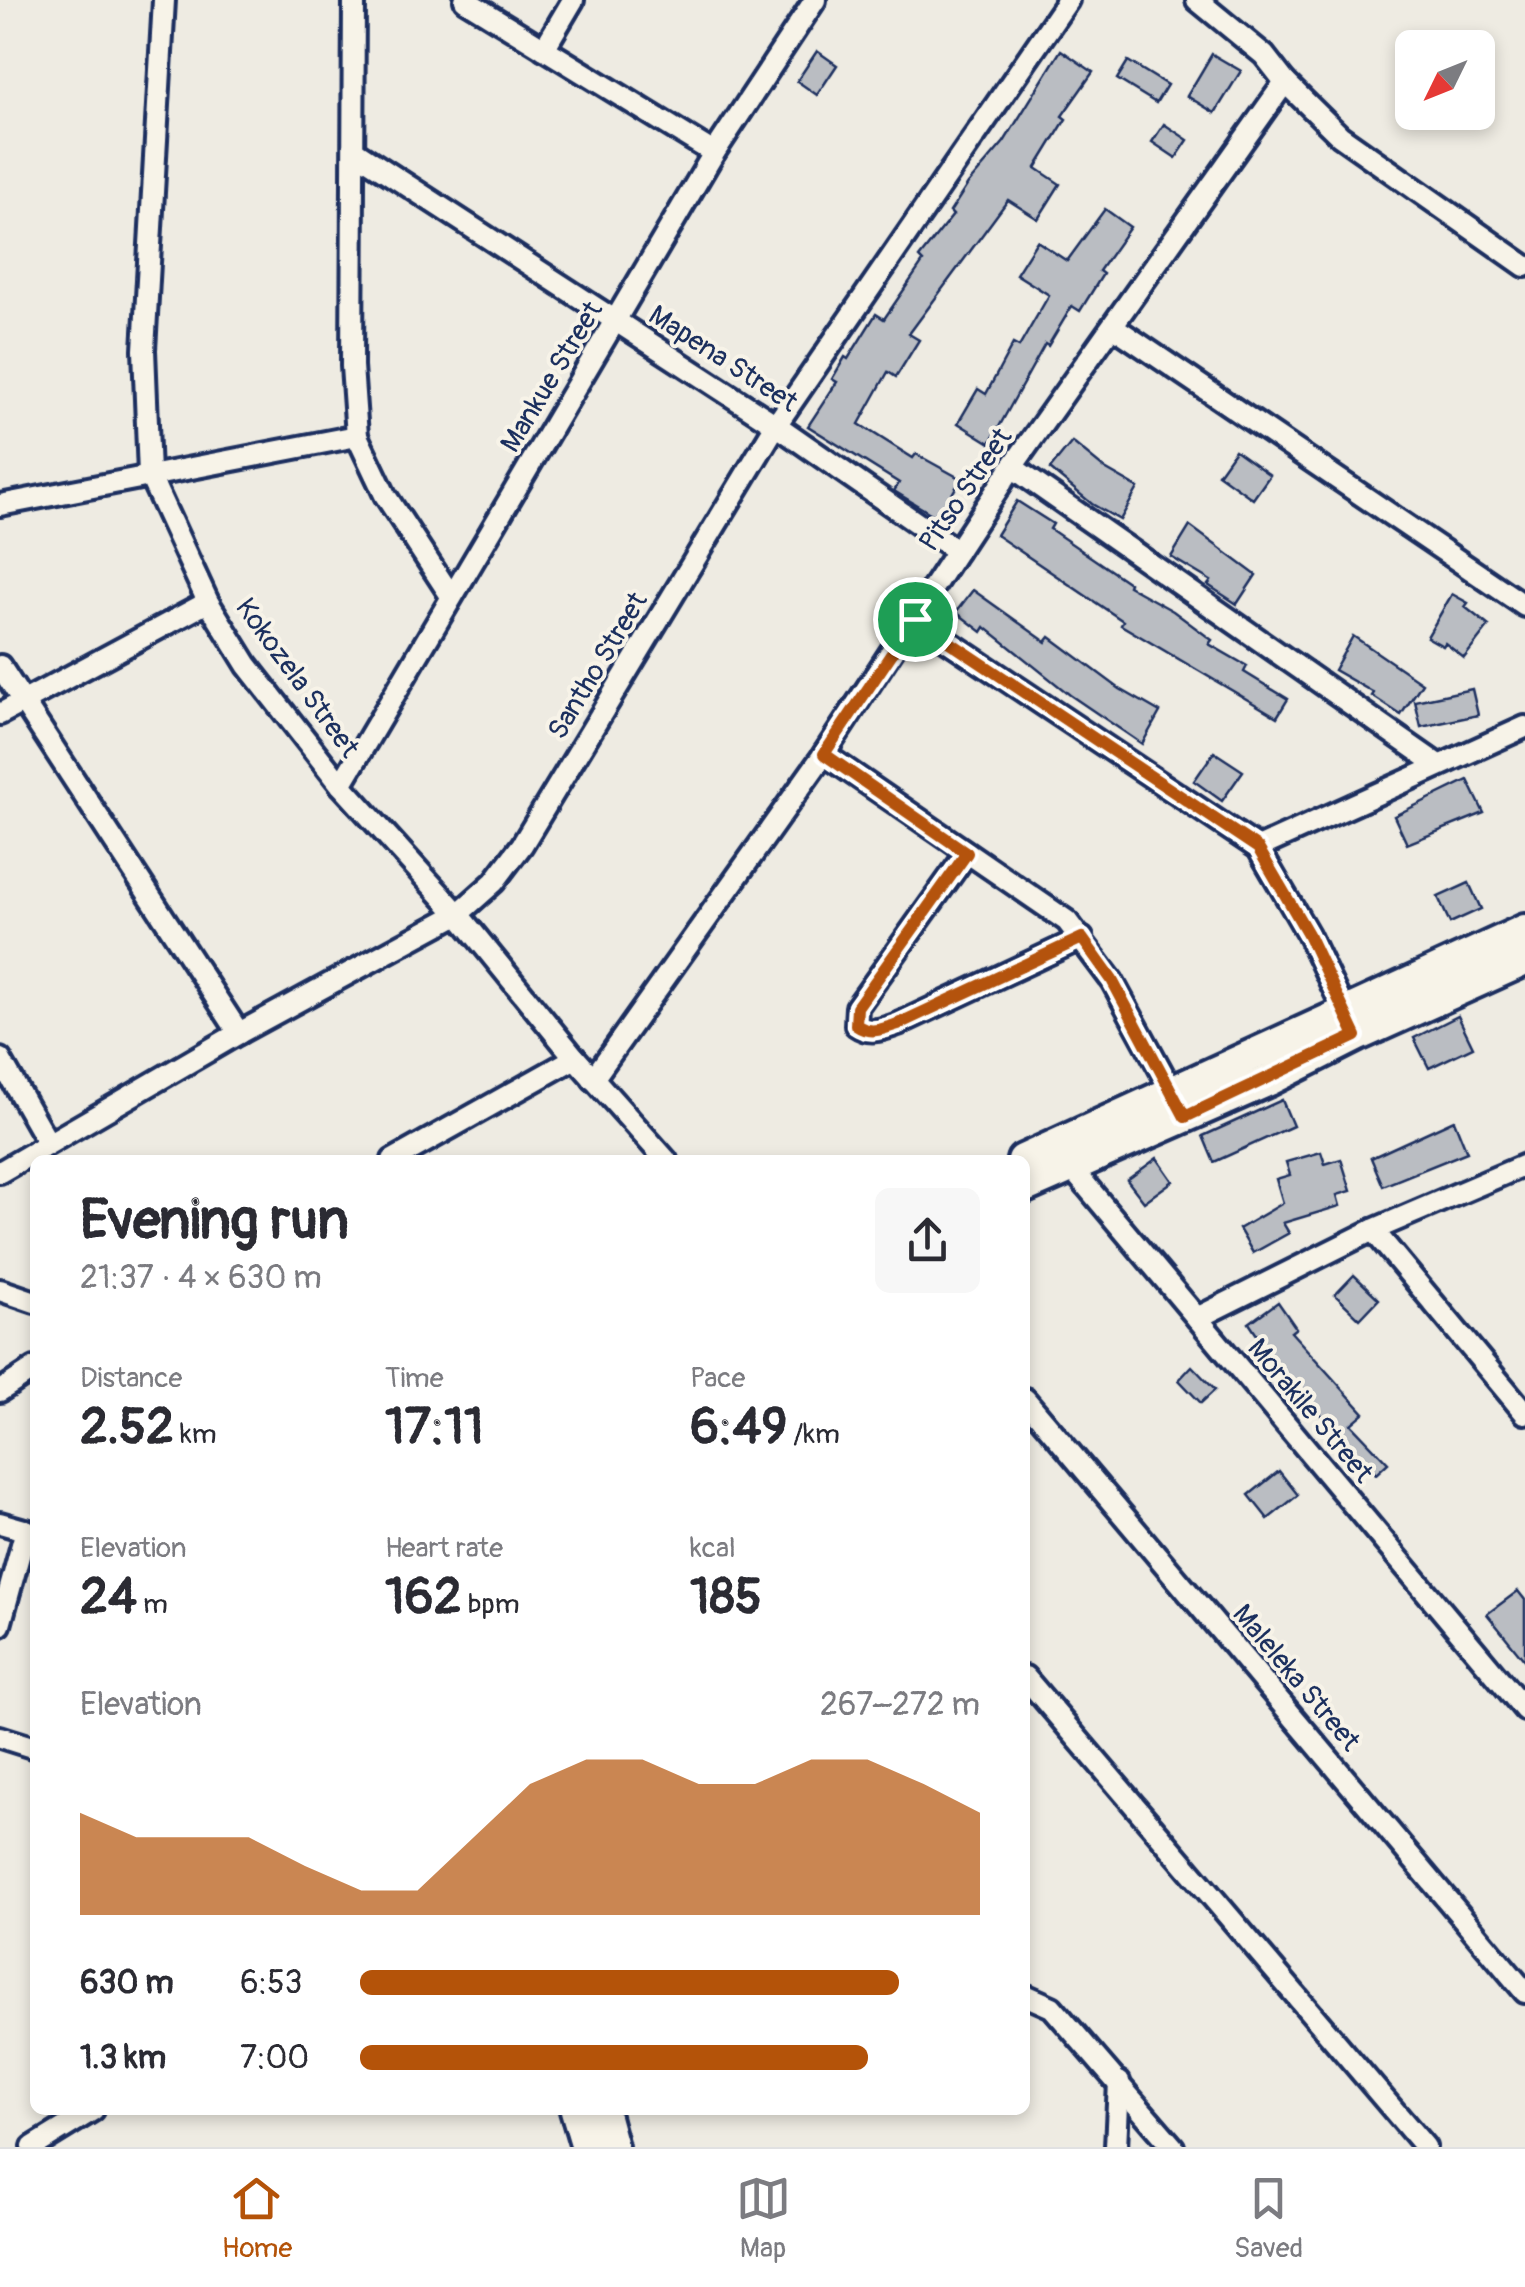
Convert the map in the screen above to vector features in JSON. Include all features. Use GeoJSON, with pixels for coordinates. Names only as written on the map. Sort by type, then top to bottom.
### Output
{"type":"FeatureCollection","features":[{"type":"Feature","properties":{"kind":"street","name":"Kokozela Street"},"geometry":{"type":"LineString","coordinates":[[164,0],[144,350],[149,474],[208,602],[247,665],[342,786],[458,914],[575,1058],[662,1155]]}},
{"type":"Feature","properties":{"kind":"street"},"geometry":{"type":"LineString","coordinates":[[354,0],[352,366],[357,436],[415,546],[451,596]]}},
{"type":"Feature","properties":{"kind":"street"},"geometry":{"type":"LineString","coordinates":[[465,0],[714,154]]}},
{"type":"Feature","properties":{"kind":"street"},"geometry":{"type":"LineString","coordinates":[[544,49],[572,0]]}},
{"type":"Feature","properties":{"kind":"street","name":"Mankue Street"},"geometry":{"type":"LineString","coordinates":[[342,786],[714,154],[815,0]]}},
{"type":"Feature","properties":{"kind":"street","name":"Santho Street"},"geometry":{"type":"LineString","coordinates":[[0,1172],[458,914],[494,882],[522,845],[776,425],[1068,0]]}},
{"type":"Feature","properties":{"kind":"street"},"geometry":{"type":"LineString","coordinates":[[1197,0],[1264,55],[1285,82],[1340,136],[1525,266]]}},
{"type":"Feature","properties":{"kind":"street","name":"Pitso Street"},"geometry":{"type":"LineString","coordinates":[[594,1078],[824,754],[1012,466],[1285,82]]}},
{"type":"Feature","properties":{"kind":"street","name":"Mapena Street"},"geometry":{"type":"LineString","coordinates":[[356,152],[776,425],[957,551]]}},
{"type":"Feature","properties":{"kind":"street"},"geometry":{"type":"LineString","coordinates":[[1114,326],[1525,606]]}},
{"type":"Feature","properties":{"kind":"street"},"geometry":{"type":"LineString","coordinates":[[0,505],[357,436]]}},
{"type":"Feature","properties":{"kind":"street"},"geometry":{"type":"LineString","coordinates":[[1012,466],[1438,765]]}},
{"type":"Feature","properties":{"kind":"street"},"geometry":{"type":"LineString","coordinates":[[0,714],[208,602]]}},
{"type":"Feature","properties":{"kind":"street"},"geometry":{"type":"LineString","coordinates":[[915,619],[1258,848],[1308,934],[1350,1024]]}},
{"type":"Feature","properties":{"kind":"street"},"geometry":{"type":"LineString","coordinates":[[0,666],[239,1034]]}},
{"type":"Feature","properties":{"kind":"street"},"geometry":{"type":"LineString","coordinates":[[1258,848],[1525,726]]}},
{"type":"Feature","properties":{"kind":"street"},"geometry":{"type":"LineString","coordinates":[[824,754],[1052,910],[1082,938],[1112,980],[1179,1104]]}},
{"type":"Feature","properties":{"kind":"street"},"geometry":{"type":"LineString","coordinates":[[967,853],[857,1007],[854,1016],[863,1030],[878,1031],[898,1024],[1082,938]]}},
{"type":"Feature","properties":{"kind":"street"},"geometry":{"type":"LineString","coordinates":[[1030,1183],[1062,1156],[1350,1024],[1525,930]]}},
{"type":"Feature","properties":{"kind":"street"},"geometry":{"type":"LineString","coordinates":[[1350,1024],[1525,960]]}},
{"type":"Feature","properties":{"kind":"street"},"geometry":{"type":"LineString","coordinates":[[402,1155],[575,1058]]}},
{"type":"Feature","properties":{"kind":"street"},"geometry":{"type":"LineString","coordinates":[[0,1059],[48,1143]]}},
{"type":"Feature","properties":{"kind":"street"},"geometry":{"type":"LineString","coordinates":[[1030,1159],[1062,1156]]}},
{"type":"Feature","properties":{"kind":"street","name":"Morakile Street"},"geometry":{"type":"LineString","coordinates":[[1062,1156],[1525,1710]]}},
{"type":"Feature","properties":{"kind":"street"},"geometry":{"type":"LineString","coordinates":[[1197,1318],[1373,1230],[1525,1164]]}},
{"type":"Feature","properties":{"kind":"street"},"geometry":{"type":"LineString","coordinates":[[1373,1230],[1525,1414]]}},
{"type":"Feature","properties":{"kind":"street"},"geometry":{"type":"LineString","coordinates":[[0,1290],[30,1300]]}},
{"type":"Feature","properties":{"kind":"street"},"geometry":{"type":"LineString","coordinates":[[0,1391],[30,1371]]}},
{"type":"Feature","properties":{"kind":"street","name":"Maleleka Street"},"geometry":{"type":"LineString","coordinates":[[1030,1404],[1525,1992]]}},
{"type":"Feature","properties":{"kind":"street"},"geometry":{"type":"LineString","coordinates":[[0,1523],[30,1532],[0,1625]]}},
{"type":"Feature","properties":{"kind":"street"},"geometry":{"type":"LineString","coordinates":[[1030,1684],[1426,2147]]}},
{"type":"Feature","properties":{"kind":"street"},"geometry":{"type":"LineString","coordinates":[[0,1738],[30,1747]]}},
{"type":"Feature","properties":{"kind":"street"},"geometry":{"type":"LineString","coordinates":[[1030,1996],[1052,2007],[1173,2147]]}},
{"type":"Feature","properties":{"kind":"street"},"geometry":{"type":"LineString","coordinates":[[1116,2147],[1118,2082]]}},
{"type":"Feature","properties":{"kind":"street"},"geometry":{"type":"LineString","coordinates":[[34,2147],[84,2115]]}},
{"type":"Feature","properties":{"kind":"street"},"geometry":{"type":"LineString","coordinates":[[577,2115],[587,2147]]}},
{"type":"Feature","properties":{"kind":"street"},"geometry":{"type":"LineString","coordinates":[[603,2115],[612,2147]]}},
{"type":"Feature","properties":{"kind":"building"},"geometry":{"type":"Polygon","coordinates":[[[1061,50],[1093,72],[1062,116],[1066,119],[1036,168],[1060,184],[1038,219],[1008,200],[909,334],[919,340],[896,377],[888,372],[859,424],[913,458],[916,454],[961,479],[938,518],[894,491],[899,483],[808,426],[837,382],[832,379],[845,357],[848,359],[876,314],[884,319],[923,262],[919,258],[953,215],[950,212],[968,184],[1004,142],[1061,50]]]}},
{"type":"Feature","properties":{"kind":"building"},"geometry":{"type":"Polygon","coordinates":[[[817,51],[837,65],[817,95],[797,81],[817,51]]]}},
{"type":"Feature","properties":{"kind":"building"},"geometry":{"type":"Polygon","coordinates":[[[1212,54],[1241,71],[1215,113],[1187,96],[1212,54]]]}},
{"type":"Feature","properties":{"kind":"building"},"geometry":{"type":"Polygon","coordinates":[[[1128,61],[1167,85],[1156,103],[1117,79],[1128,61]]]}},
{"type":"Feature","properties":{"kind":"building"},"geometry":{"type":"Polygon","coordinates":[[[1164,124],[1188,140],[1176,158],[1152,142],[1164,124]]]}},
{"type":"Feature","properties":{"kind":"building"},"geometry":{"type":"Polygon","coordinates":[[[1105,209],[1130,227],[1099,271],[1103,274],[1080,311],[1072,306],[1048,346],[1045,344],[990,443],[958,423],[978,389],[986,394],[1013,344],[1019,347],[1049,295],[1016,274],[1037,241],[1067,261],[1105,209]]]}},
{"type":"Feature","properties":{"kind":"building"},"geometry":{"type":"Polygon","coordinates":[[[1072,442],[1105,469],[1138,488],[1120,520],[1092,504],[1050,469],[1072,442]]]}},
{"type":"Feature","properties":{"kind":"building"},"geometry":{"type":"Polygon","coordinates":[[[1235,450],[1270,475],[1253,499],[1218,474],[1235,450]]]}},
{"type":"Feature","properties":{"kind":"building"},"geometry":{"type":"Polygon","coordinates":[[[1017,501],[1053,524],[1050,529],[1129,583],[1128,586],[1173,611],[1212,640],[1209,644],[1247,666],[1244,672],[1288,699],[1277,717],[1121,625],[1123,621],[996,535],[1017,501]]]}},
{"type":"Feature","properties":{"kind":"building"},"geometry":{"type":"Polygon","coordinates":[[[1190,526],[1256,575],[1237,604],[1208,585],[1211,581],[1171,557],[1190,526]]]}},
{"type":"Feature","properties":{"kind":"building"},"geometry":{"type":"Polygon","coordinates":[[[973,590],[1046,642],[1050,637],[1120,689],[1160,712],[1142,744],[1070,695],[985,627],[982,632],[956,612],[973,590]]]}},
{"type":"Feature","properties":{"kind":"building"},"geometry":{"type":"Polygon","coordinates":[[[1452,594],[1468,603],[1465,607],[1489,626],[1464,658],[1445,643],[1443,646],[1427,637],[1452,594]]]}},
{"type":"Feature","properties":{"kind":"building"},"geometry":{"type":"Polygon","coordinates":[[[1353,636],[1422,683],[1401,715],[1372,696],[1374,693],[1334,670],[1353,636]]]}},
{"type":"Feature","properties":{"kind":"building"},"geometry":{"type":"Polygon","coordinates":[[[1472,689],[1478,715],[1421,727],[1415,701],[1472,689]]]}},
{"type":"Feature","properties":{"kind":"building"},"geometry":{"type":"Polygon","coordinates":[[[1214,752],[1243,771],[1222,801],[1194,781],[1214,752]]]}},
{"type":"Feature","properties":{"kind":"building"},"geometry":{"type":"Polygon","coordinates":[[[1468,780],[1484,813],[1407,844],[1394,816],[1468,780]]]}},
{"type":"Feature","properties":{"kind":"building"},"geometry":{"type":"Polygon","coordinates":[[[1469,883],[1481,909],[1450,923],[1438,897],[1469,883]]]}},
{"type":"Feature","properties":{"kind":"building"},"geometry":{"type":"Polygon","coordinates":[[[1458,1016],[1473,1047],[1429,1068],[1414,1038],[1458,1016]]]}},
{"type":"Feature","properties":{"kind":"building"},"geometry":{"type":"Polygon","coordinates":[[[1282,1100],[1293,1126],[1214,1162],[1203,1136],[1282,1100]]]}},
{"type":"Feature","properties":{"kind":"building"},"geometry":{"type":"Polygon","coordinates":[[[1454,1120],[1467,1152],[1383,1186],[1371,1158],[1454,1120]]]}},
{"type":"Feature","properties":{"kind":"building"},"geometry":{"type":"Polygon","coordinates":[[[1321,1152],[1325,1164],[1341,1159],[1351,1191],[1337,1195],[1340,1206],[1283,1223],[1289,1233],[1253,1253],[1239,1229],[1283,1203],[1276,1179],[1290,1175],[1286,1162],[1321,1152]]]}},
{"type":"Feature","properties":{"kind":"building"},"geometry":{"type":"Polygon","coordinates":[[[1157,1158],[1173,1181],[1144,1202],[1127,1180],[1157,1158]]]}},
{"type":"Feature","properties":{"kind":"building"},"geometry":{"type":"Polygon","coordinates":[[[1354,1275],[1379,1299],[1360,1319],[1335,1295],[1354,1275]]]}},
{"type":"Feature","properties":{"kind":"building"},"geometry":{"type":"Polygon","coordinates":[[[1278,1302],[1296,1328],[1291,1332],[1364,1413],[1351,1424],[1388,1463],[1376,1474],[1338,1434],[1335,1436],[1317,1409],[1281,1371],[1249,1323],[1278,1302]]]}},
{"type":"Feature","properties":{"kind":"building"},"geometry":{"type":"Polygon","coordinates":[[[1192,1366],[1215,1390],[1201,1403],[1179,1380],[1192,1366]]]}},
{"type":"Feature","properties":{"kind":"building"},"geometry":{"type":"Polygon","coordinates":[[[1279,1471],[1298,1495],[1268,1519],[1249,1495],[1279,1471]]]}},
{"type":"Feature","properties":{"kind":"building"},"geometry":{"type":"Polygon","coordinates":[[[1518,1591],[1525,1600],[1525,1661],[1487,1614],[1518,1591]]]}},
{"type":"Feature","properties":{"kind":"route"},"geometry":{"type":"LineString","coordinates":[[915,619],[1258,848],[1308,934],[1356,1036],[1185,1117],[1112,980],[1082,938],[898,1024],[878,1031],[856,1025],[857,1007],[967,853],[824,754],[915,619]]}}]}
